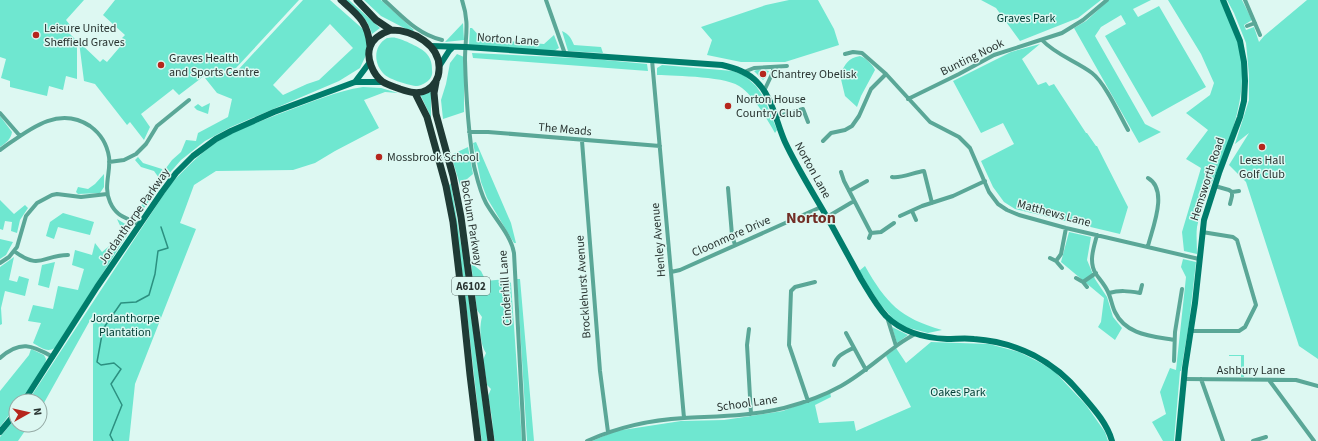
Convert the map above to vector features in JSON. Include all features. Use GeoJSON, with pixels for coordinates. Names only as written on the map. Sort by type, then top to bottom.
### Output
{"type":"FeatureCollection","features":[{"type":"Feature","properties":{"kind":"highway"},"geometry":{"type":"LineString","coordinates":[[341,0],[365,24],[370,46],[370,62],[374,72],[383,82],[415,93],[427,90],[436,82],[440,65],[438,59],[431,46],[420,38],[400,30],[391,30],[383,32],[376,37],[370,46]]}},
{"type":"Feature","properties":{"kind":"highway"},"geometry":{"type":"LineString","coordinates":[[357,0],[376,20],[391,30]]}},
{"type":"Feature","properties":{"kind":"highway","name":"Bochum Parkway"},"geometry":{"type":"LineString","coordinates":[[436,82],[434,93],[436,114],[453,176],[461,217],[472,295],[485,410],[491,441]]}},
{"type":"Feature","properties":{"kind":"highway","name":"Bochum Parkway"},"geometry":{"type":"LineString","coordinates":[[415,93],[427,117],[446,186],[464,307],[478,441]]}},
{"type":"Feature","properties":{"kind":"street"},"geometry":{"type":"LineString","coordinates":[[384,0],[420,32],[430,37],[442,40]]}},
{"type":"Feature","properties":{"kind":"street","name":"Cinderhill Lane"},"geometry":{"type":"LineString","coordinates":[[462,0],[468,26],[466,47],[466,105],[475,167],[482,195],[513,246],[524,441]]}},
{"type":"Feature","properties":{"kind":"street"},"geometry":{"type":"LineString","coordinates":[[546,0],[565,54]]}},
{"type":"Feature","properties":{"kind":"street","name":"Bunting Nook"},"geometry":{"type":"LineString","coordinates":[[908,99],[994,55],[1062,33],[1083,20],[1107,0]]}},
{"type":"Feature","properties":{"kind":"street","name":"Hemsworth Road"},"geometry":{"type":"LineString","coordinates":[[1178,441],[1184,379],[1192,331],[1204,220],[1240,117],[1244,101],[1244,62],[1240,41],[1223,0]]}},
{"type":"Feature","properties":{"kind":"street"},"geometry":{"type":"LineString","coordinates":[[1245,0],[1260,35]]}},
{"type":"Feature","properties":{"kind":"street"},"geometry":{"type":"LineString","coordinates":[[1247,26],[1255,23]]}},
{"type":"Feature","properties":{"kind":"street"},"geometry":{"type":"LineString","coordinates":[[1042,40],[1053,50],[1084,67],[1098,78],[1128,130]]}},
{"type":"Feature","properties":{"kind":"street","name":"Norton Lane"},"geometry":{"type":"LineString","coordinates":[[431,46],[466,47],[722,65],[733,67],[744,72],[764,90],[785,142],[868,290],[888,317],[903,329],[915,334],[936,338],[974,339],[1006,344],[1047,362],[1060,372],[1090,404],[1107,428],[1112,441]]}},
{"type":"Feature","properties":{"kind":"street"},"geometry":{"type":"LineString","coordinates":[[440,65],[445,56],[453,47]]}},
{"type":"Feature","properties":{"kind":"street","name":"Matthews Lane"},"geometry":{"type":"LineString","coordinates":[[845,54],[853,52],[862,53],[886,74],[930,122],[959,137],[965,142],[970,148],[989,192],[998,204],[1007,210],[1019,215],[1066,228],[1199,259]]}},
{"type":"Feature","properties":{"kind":"street","name":"Henley Avenue"},"geometry":{"type":"LineString","coordinates":[[652,60],[684,418]]}},
{"type":"Feature","properties":{"kind":"street"},"geometry":{"type":"LineString","coordinates":[[355,82],[370,62]]}},
{"type":"Feature","properties":{"kind":"street"},"geometry":{"type":"LineString","coordinates":[[744,72],[754,68],[786,66]]}},
{"type":"Feature","properties":{"kind":"street"},"geometry":{"type":"LineString","coordinates":[[764,90],[773,72],[773,68]]}},
{"type":"Feature","properties":{"kind":"street"},"geometry":{"type":"LineString","coordinates":[[823,141],[831,132],[845,130],[852,126],[859,116],[871,89],[886,74]]}},
{"type":"Feature","properties":{"kind":"street","name":"Jordanthorpe Parkway"},"geometry":{"type":"LineString","coordinates":[[29,393],[97,287],[162,192],[176,173],[193,156],[216,139],[246,124],[355,82],[383,82]]}},
{"type":"Feature","properties":{"kind":"street"},"geometry":{"type":"LineString","coordinates":[[109,162],[124,160],[136,154],[142,149],[157,126],[189,100]]}},
{"type":"Feature","properties":{"kind":"street"},"geometry":{"type":"LineString","coordinates":[[776,117],[803,109],[808,122]]}},
{"type":"Feature","properties":{"kind":"street"},"geometry":{"type":"LineString","coordinates":[[0,113],[20,136]]}},
{"type":"Feature","properties":{"kind":"street"},"geometry":{"type":"LineString","coordinates":[[0,150],[39,124],[52,119],[70,119],[80,121],[94,129],[104,140],[107,148],[109,162],[106,187],[112,207],[124,218],[140,225]]}},
{"type":"Feature","properties":{"kind":"street","name":"The Meads"},"geometry":{"type":"LineString","coordinates":[[469,132],[488,132],[582,141],[660,146]]}},
{"type":"Feature","properties":{"kind":"street","name":"Brocklehurst Avenue"},"geometry":{"type":"LineString","coordinates":[[582,141],[600,370],[608,432]]}},
{"type":"Feature","properties":{"kind":"street"},"geometry":{"type":"LineString","coordinates":[[892,177],[900,178],[924,171],[932,203]]}},
{"type":"Feature","properties":{"kind":"street"},"geometry":{"type":"LineString","coordinates":[[841,172],[844,181],[871,233],[869,238]]}},
{"type":"Feature","properties":{"kind":"street"},"geometry":{"type":"LineString","coordinates":[[1148,178],[1154,183],[1159,199],[1148,246]]}},
{"type":"Feature","properties":{"kind":"street"},"geometry":{"type":"LineString","coordinates":[[849,191],[867,181]]}},
{"type":"Feature","properties":{"kind":"street"},"geometry":{"type":"LineString","coordinates":[[900,216],[948,198],[985,181]]}},
{"type":"Feature","properties":{"kind":"street"},"geometry":{"type":"LineString","coordinates":[[1215,186],[1232,192],[1239,191]]}},
{"type":"Feature","properties":{"kind":"street"},"geometry":{"type":"LineString","coordinates":[[728,188],[732,235],[735,245]]}},
{"type":"Feature","properties":{"kind":"street"},"geometry":{"type":"LineString","coordinates":[[1230,204],[1232,192]]}},
{"type":"Feature","properties":{"kind":"street"},"geometry":{"type":"LineString","coordinates":[[0,263],[14,252],[19,241],[26,216],[32,207],[38,202],[52,195],[58,194],[81,197],[107,194]]}},
{"type":"Feature","properties":{"kind":"street"},"geometry":{"type":"LineString","coordinates":[[827,217],[854,201]]}},
{"type":"Feature","properties":{"kind":"street","name":"Cloonmore Drive"},"geometry":{"type":"LineString","coordinates":[[671,272],[680,270],[821,207]]}},
{"type":"Feature","properties":{"kind":"street"},"geometry":{"type":"LineString","coordinates":[[912,212],[916,220]]}},
{"type":"Feature","properties":{"kind":"street"},"geometry":{"type":"LineString","coordinates":[[871,233],[881,232],[894,223]]}},
{"type":"Feature","properties":{"kind":"street"},"geometry":{"type":"LineString","coordinates":[[1056,261],[1061,254],[1066,228]]}},
{"type":"Feature","properties":{"kind":"street"},"geometry":{"type":"LineString","coordinates":[[1192,331],[1242,330],[1256,305],[1237,240],[1233,237],[1202,232]]}},
{"type":"Feature","properties":{"kind":"street"},"geometry":{"type":"LineString","coordinates":[[1097,235],[1092,263],[1096,273],[1109,293],[1115,312],[1126,326],[1143,334],[1174,340]]}},
{"type":"Feature","properties":{"kind":"street"},"geometry":{"type":"LineString","coordinates":[[14,252],[33,262],[46,260],[56,256],[68,255]]}},
{"type":"Feature","properties":{"kind":"street"},"geometry":{"type":"LineString","coordinates":[[1050,258],[1056,261],[1062,268]]}},
{"type":"Feature","properties":{"kind":"street"},"geometry":{"type":"LineString","coordinates":[[1083,282],[1096,273]]}},
{"type":"Feature","properties":{"kind":"street"},"geometry":{"type":"LineString","coordinates":[[1076,278],[1083,282],[1087,288]]}},
{"type":"Feature","properties":{"kind":"street"},"geometry":{"type":"LineString","coordinates":[[808,401],[789,345],[791,291],[795,287],[815,282]]}},
{"type":"Feature","properties":{"kind":"street"},"geometry":{"type":"LineString","coordinates":[[1109,293],[1118,290],[1125,290],[1140,294],[1142,285]]}},
{"type":"Feature","properties":{"kind":"street"},"geometry":{"type":"LineString","coordinates":[[1174,361],[1174,340],[1182,289]]}},
{"type":"Feature","properties":{"kind":"street"},"geometry":{"type":"LineString","coordinates":[[888,317],[896,346]]}},
{"type":"Feature","properties":{"kind":"street"},"geometry":{"type":"LineString","coordinates":[[749,329],[747,345],[751,414]]}},
{"type":"Feature","properties":{"kind":"street"},"geometry":{"type":"LineString","coordinates":[[846,333],[866,370]]}},
{"type":"Feature","properties":{"kind":"street","name":"School Lane"},"geometry":{"type":"LineString","coordinates":[[587,441],[627,426],[684,418],[711,418],[751,414],[808,401],[840,387],[915,334]]}},
{"type":"Feature","properties":{"kind":"street"},"geometry":{"type":"LineString","coordinates":[[0,358],[17,346],[24,346],[35,348],[53,358]]}},
{"type":"Feature","properties":{"kind":"street"},"geometry":{"type":"LineString","coordinates":[[834,365],[836,358],[854,348]]}},
{"type":"Feature","properties":{"kind":"street","name":"Ashbury Lane"},"geometry":{"type":"LineString","coordinates":[[1184,379],[1296,380],[1318,386]]}},
{"type":"Feature","properties":{"kind":"street"},"geometry":{"type":"LineString","coordinates":[[1201,380],[1223,441]]}},
{"type":"Feature","properties":{"kind":"street"},"geometry":{"type":"LineString","coordinates":[[1269,380],[1314,441]]}},
{"type":"Feature","properties":{"kind":"street"},"geometry":{"type":"LineString","coordinates":[[0,432],[8,422]]}},
{"type":"Feature","properties":{"kind":"street"},"geometry":{"type":"LineString","coordinates":[[1253,441],[1266,437]]}},
{"type":"Feature","properties":{"kind":"green space","name":"Leisure United Sheffield Graves"},"geometry":{"type":"Polygon","coordinates":[[[0,0],[84,0],[66,20],[70,25],[66,30],[77,41],[77,79],[66,76],[63,90],[49,86],[47,96],[10,87],[10,81],[1,78],[6,59],[0,57],[0,0]]]}},
{"type":"Feature","properties":{"kind":"green space","name":"Graves Health and Sports Centre"},"geometry":{"type":"Polygon","coordinates":[[[115,0],[299,0],[236,68],[204,76],[179,95],[173,89],[141,114],[150,127],[144,140],[130,122],[127,125],[95,84],[84,81],[79,42],[100,62],[103,59],[107,62],[125,41],[122,38],[125,35],[103,15],[115,0]]]}},
{"type":"Feature","properties":{"kind":"green space"},"geometry":{"type":"Polygon","coordinates":[[[303,0],[330,0],[364,30],[367,40],[367,53],[360,68],[339,81],[231,127],[205,141],[181,160],[167,176],[137,218],[133,218],[159,178],[154,171],[141,167],[135,160],[138,157],[143,163],[162,169],[163,172],[172,160],[181,152],[186,140],[196,141],[198,133],[228,117],[232,99],[217,93],[205,78],[238,70],[303,0]],[[330,24],[273,85],[283,95],[319,80],[353,48],[330,24]]]}},
{"type":"Feature","properties":{"kind":"green space"},"geometry":{"type":"Polygon","coordinates":[[[344,0],[349,0],[380,28],[372,34],[365,19],[358,11],[344,0]]]}},
{"type":"Feature","properties":{"kind":"green space"},"geometry":{"type":"Polygon","coordinates":[[[364,0],[381,0],[414,30],[412,32],[381,16],[364,0]]]}},
{"type":"Feature","properties":{"kind":"green space"},"geometry":{"type":"Polygon","coordinates":[[[789,0],[818,0],[834,29],[839,45],[785,62],[741,62],[707,55],[712,40],[701,27],[766,5],[789,0]]]}},
{"type":"Feature","properties":{"kind":"green space","name":"Graves Park"},"geometry":{"type":"Polygon","coordinates":[[[981,0],[1101,0],[1078,18],[1020,41],[996,8],[981,0]]]}},
{"type":"Feature","properties":{"kind":"green space"},"geometry":{"type":"Polygon","coordinates":[[[1109,0],[1151,0],[1133,9],[1138,17],[1159,6],[1206,87],[1152,117],[1105,36],[1126,24],[1121,15],[1101,27],[1095,36],[1145,124],[1161,132],[1139,143],[1074,28],[1086,21],[1109,0]]]}},
{"type":"Feature","properties":{"kind":"green space"},"geometry":{"type":"Polygon","coordinates":[[[1168,0],[1220,0],[1236,36],[1241,59],[1241,94],[1238,110],[1228,143],[1207,194],[1197,227],[1197,254],[1184,251],[1182,232],[1201,168],[1186,159],[1208,130],[1186,113],[1210,95],[1214,83],[1201,54],[1168,0]]]}},
{"type":"Feature","properties":{"kind":"green space","name":"Lees Hall Golf Club"},"geometry":{"type":"Polygon","coordinates":[[[1227,0],[1242,0],[1252,20],[1244,25],[1246,30],[1254,27],[1259,42],[1264,36],[1307,0],[1318,0],[1318,359],[1299,346],[1246,182],[1229,165],[1249,133],[1235,144],[1249,100],[1249,75],[1246,43],[1227,0]]]}},
{"type":"Feature","properties":{"kind":"green space"},"geometry":{"type":"Polygon","coordinates":[[[463,23],[464,40],[445,42],[463,23]]]}},
{"type":"Feature","properties":{"kind":"green space"},"geometry":{"type":"Polygon","coordinates":[[[470,28],[472,28],[482,39],[544,44],[554,35],[559,48],[554,51],[469,45],[470,28]]]}},
{"type":"Feature","properties":{"kind":"green space"},"geometry":{"type":"Polygon","coordinates":[[[562,31],[570,36],[574,45],[601,47],[603,53],[568,51],[562,31]]]}},
{"type":"Feature","properties":{"kind":"green space"},"geometry":{"type":"Polygon","coordinates":[[[387,38],[403,40],[424,51],[428,55],[432,66],[431,78],[425,83],[414,86],[387,77],[378,66],[376,55],[382,41],[387,38]]]}},
{"type":"Feature","properties":{"kind":"green space"},"geometry":{"type":"Polygon","coordinates":[[[1040,44],[1022,59],[1038,85],[1046,82],[1049,86],[1054,84],[1086,133],[1097,146],[1128,207],[1120,234],[1015,209],[1004,202],[993,187],[981,161],[1014,144],[1003,123],[981,133],[953,81],[1011,52],[1040,44]]]}},
{"type":"Feature","properties":{"kind":"green space"},"geometry":{"type":"Polygon","coordinates":[[[472,53],[594,59],[647,64],[648,71],[473,58],[472,53]]]}},
{"type":"Feature","properties":{"kind":"green space"},"geometry":{"type":"Polygon","coordinates":[[[457,54],[464,57],[464,112],[443,119],[441,100],[450,63],[457,54]]]}},
{"type":"Feature","properties":{"kind":"green space"},"geometry":{"type":"Polygon","coordinates":[[[860,56],[865,58],[875,70],[861,96],[857,107],[845,96],[840,75],[847,62],[860,56]]]}},
{"type":"Feature","properties":{"kind":"green space"},"geometry":{"type":"Polygon","coordinates":[[[662,65],[733,71],[745,76],[756,86],[764,98],[777,130],[775,133],[752,97],[735,84],[702,77],[657,75],[657,68],[662,65]]]}},
{"type":"Feature","properties":{"kind":"green space"},"geometry":{"type":"Polygon","coordinates":[[[754,71],[769,71],[763,80],[754,71]]]}},
{"type":"Feature","properties":{"kind":"green space","name":"Jordanthorpe Plantation"},"geometry":{"type":"Polygon","coordinates":[[[363,87],[381,88],[398,93],[385,92],[364,100],[379,128],[315,163],[293,170],[216,171],[194,185],[180,223],[196,229],[135,384],[129,441],[93,441],[93,315],[48,396],[48,393],[33,393],[170,185],[192,162],[217,142],[243,128],[343,91],[363,87]]]}},
{"type":"Feature","properties":{"kind":"green space"},"geometry":{"type":"Polygon","coordinates":[[[431,90],[431,119],[435,134],[429,113],[420,94],[431,90]]]}},
{"type":"Feature","properties":{"kind":"green space"},"geometry":{"type":"Polygon","coordinates":[[[210,103],[208,114],[197,110],[194,107],[198,104],[202,107],[210,103]]]}},
{"type":"Feature","properties":{"kind":"green space"},"geometry":{"type":"Polygon","coordinates":[[[0,116],[12,132],[8,141],[0,147],[0,116]]]}},
{"type":"Feature","properties":{"kind":"green space"},"geometry":{"type":"Polygon","coordinates":[[[476,142],[511,223],[516,243],[514,243],[487,198],[481,182],[473,143],[476,142]]]}},
{"type":"Feature","properties":{"kind":"green space"},"geometry":{"type":"Polygon","coordinates":[[[468,147],[473,174],[460,185],[451,155],[468,147]]]}},
{"type":"Feature","properties":{"kind":"green space"},"geometry":{"type":"Polygon","coordinates":[[[104,174],[104,187],[100,193],[78,194],[76,192],[78,187],[88,189],[104,174]]]}},
{"type":"Feature","properties":{"kind":"green space"},"geometry":{"type":"Polygon","coordinates":[[[451,183],[463,256],[488,441],[482,441],[480,429],[463,277],[448,187],[451,183]]]}},
{"type":"Feature","properties":{"kind":"green space"},"geometry":{"type":"Polygon","coordinates":[[[0,200],[14,214],[25,205],[28,208],[20,220],[17,233],[11,231],[12,222],[5,221],[3,230],[0,229],[0,200]]]}},
{"type":"Feature","properties":{"kind":"green space"},"geometry":{"type":"Polygon","coordinates":[[[63,213],[94,222],[90,235],[58,227],[54,239],[46,236],[50,222],[63,213]]]}},
{"type":"Feature","properties":{"kind":"green space"},"geometry":{"type":"Polygon","coordinates":[[[117,219],[127,225],[129,232],[55,348],[46,350],[33,343],[41,323],[28,321],[33,305],[53,309],[58,286],[78,290],[84,269],[72,265],[75,250],[92,255],[95,243],[102,252],[123,232],[117,219]]]}},
{"type":"Feature","properties":{"kind":"green space"},"geometry":{"type":"Polygon","coordinates":[[[1069,232],[1091,237],[1087,260],[1095,279],[1107,297],[1113,317],[1122,328],[1115,340],[1098,327],[1101,322],[1104,298],[1061,262],[1069,232]]]}},
{"type":"Feature","properties":{"kind":"green space"},"geometry":{"type":"Polygon","coordinates":[[[0,239],[13,242],[6,255],[0,259],[0,239]]]}},
{"type":"Feature","properties":{"kind":"green space"},"geometry":{"type":"Polygon","coordinates":[[[14,257],[9,280],[17,282],[19,276],[29,279],[25,296],[5,291],[1,308],[2,324],[0,325],[0,267],[14,257]]]}},
{"type":"Feature","properties":{"kind":"green space"},"geometry":{"type":"Polygon","coordinates":[[[1183,259],[1196,262],[1189,323],[1180,371],[1174,441],[1163,441],[1152,422],[1166,414],[1160,392],[1170,368],[1176,370],[1186,277],[1181,267],[1183,259]]]}},
{"type":"Feature","properties":{"kind":"green space"},"geometry":{"type":"Polygon","coordinates":[[[55,262],[49,288],[38,285],[42,265],[55,262]]]}},
{"type":"Feature","properties":{"kind":"green space"},"geometry":{"type":"Polygon","coordinates":[[[471,263],[481,271],[486,281],[506,279],[511,283],[522,441],[495,441],[488,396],[491,389],[487,385],[483,360],[486,353],[482,345],[481,336],[482,317],[477,310],[471,263]]]}},
{"type":"Feature","properties":{"kind":"green space"},"geometry":{"type":"Polygon","coordinates":[[[865,266],[880,290],[896,307],[915,320],[942,330],[928,333],[905,327],[896,322],[880,304],[859,271],[865,266]]]}},
{"type":"Feature","properties":{"kind":"green space"},"geometry":{"type":"Polygon","coordinates":[[[517,279],[520,279],[534,441],[527,441],[517,279]]]}},
{"type":"Feature","properties":{"kind":"green space"},"geometry":{"type":"Polygon","coordinates":[[[892,327],[908,335],[897,343],[892,327]]]}},
{"type":"Feature","properties":{"kind":"green space","name":"Oakes Park"},"geometry":{"type":"Polygon","coordinates":[[[931,342],[989,344],[1019,352],[1039,362],[1054,371],[1086,405],[1105,432],[1108,441],[592,441],[616,431],[681,421],[724,420],[783,411],[830,392],[831,397],[815,405],[819,423],[854,421],[856,431],[911,407],[886,356],[896,348],[906,363],[931,342]]]}},
{"type":"Feature","properties":{"kind":"green space"},"geometry":{"type":"Polygon","coordinates":[[[31,349],[44,355],[46,359],[45,365],[26,393],[8,393],[8,416],[0,427],[0,391],[29,355],[31,349]]]}},
{"type":"Feature","properties":{"kind":"green space"},"geometry":{"type":"Polygon","coordinates":[[[1229,355],[1244,355],[1244,377],[1241,377],[1241,356],[1229,355]]]}},
{"type":"Feature","properties":{"kind":"green space"},"geometry":{"type":"Polygon","coordinates":[[[8,428],[8,433],[24,433],[18,441],[0,441],[0,437],[8,428]]]}},
{"type":"Feature","properties":{"kind":"waterway"},"geometry":{"type":"LineString","coordinates":[[113,441],[110,435],[122,405],[111,384],[121,369],[114,363],[101,365],[97,362],[103,329],[121,303],[136,302],[149,295],[155,274],[158,251],[168,248],[161,227]]}},
{"type":"Feature","properties":{"kind":"place","name":"Leisure United Sheffield Graves"},"geometry":{"type":"Point","coordinates":[36,35]}},
{"type":"Feature","properties":{"kind":"place","name":"Graves Health and Sports Centre"},"geometry":{"type":"Point","coordinates":[161,65]}},
{"type":"Feature","properties":{"kind":"place","name":"Chantrey Obelisk"},"geometry":{"type":"Point","coordinates":[763,74]}},
{"type":"Feature","properties":{"kind":"place","name":"Norton House Country Club"},"geometry":{"type":"Point","coordinates":[728,106]}},
{"type":"Feature","properties":{"kind":"place","name":"Lees Hall Golf Club"},"geometry":{"type":"Point","coordinates":[1262,147]}},
{"type":"Feature","properties":{"kind":"place","name":"Mossbrook School"},"geometry":{"type":"Point","coordinates":[379,157]}},
{"type":"Feature","properties":{"kind":"district","name":"Norton"},"geometry":{"type":"Point","coordinates":[811,217]}}]}
